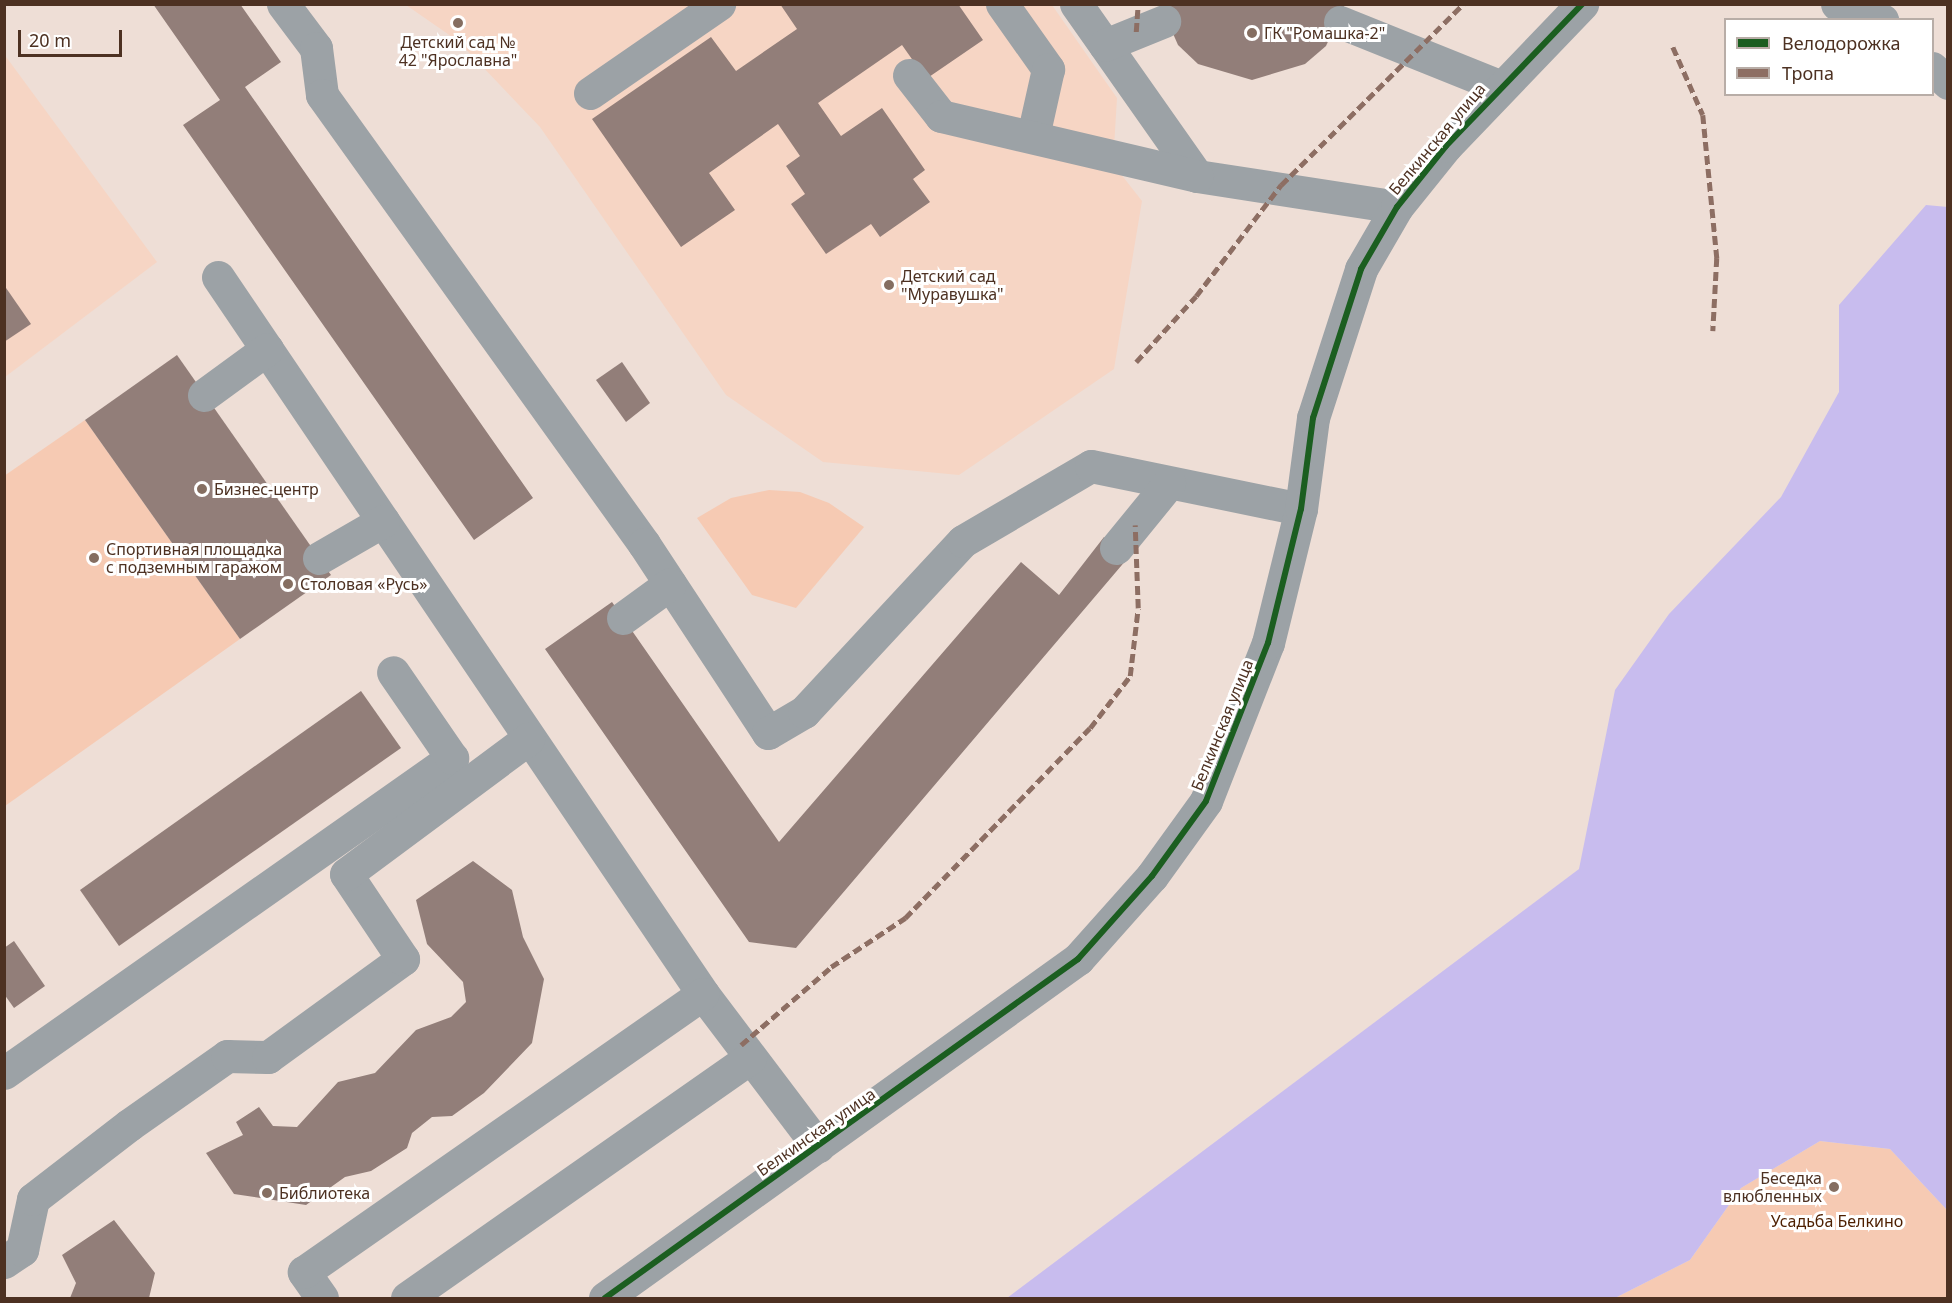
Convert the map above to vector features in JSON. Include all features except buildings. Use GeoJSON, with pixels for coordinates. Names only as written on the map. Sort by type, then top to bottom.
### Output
{"type":"FeatureCollection","features":[{"type":"Feature","properties":{"kind":"street"},"geometry":{"type":"LineString","coordinates":[[283,4],[316,48],[321,95],[670,584],[768,733],[804,712],[963,541],[1091,466],[1300,509]]}},
{"type":"Feature","properties":{"kind":"street"},"geometry":{"type":"LineString","coordinates":[[590,93],[719,4]]}},
{"type":"Feature","properties":{"kind":"street"},"geometry":{"type":"LineString","coordinates":[[1002,4],[1048,69],[1033,136]]}},
{"type":"Feature","properties":{"kind":"street"},"geometry":{"type":"LineString","coordinates":[[1076,4],[1197,176]]}},
{"type":"Feature","properties":{"kind":"street","name":"Белкинская улица"},"geometry":{"type":"LineString","coordinates":[[605,1299],[1078,959],[1152,876],[1206,801],[1239,727],[1268,643],[1300,509],[1312,418],[1335,336],[1361,269],[1397,207],[1499,86],[1582,4]]}},
{"type":"Feature","properties":{"kind":"street"},"geometry":{"type":"LineString","coordinates":[[1837,4],[1876,18]]}},
{"type":"Feature","properties":{"kind":"street"},"geometry":{"type":"LineString","coordinates":[[1105,45],[1164,21]]}},
{"type":"Feature","properties":{"kind":"street"},"geometry":{"type":"LineString","coordinates":[[1340,22],[1499,86]]}},
{"type":"Feature","properties":{"kind":"street"},"geometry":{"type":"LineString","coordinates":[[1934,70],[1947,83]]}},
{"type":"Feature","properties":{"kind":"street"},"geometry":{"type":"LineString","coordinates":[[909,75],[941,116],[1197,176],[1397,207]]}},
{"type":"Feature","properties":{"kind":"street"},"geometry":{"type":"LineString","coordinates":[[218,278],[528,739],[703,994],[818,1146]]}},
{"type":"Feature","properties":{"kind":"street"},"geometry":{"type":"LineString","coordinates":[[204,394],[267,349]]}},
{"type":"Feature","properties":{"kind":"street"},"geometry":{"type":"LineString","coordinates":[[1116,548],[1169,483]]}},
{"type":"Feature","properties":{"kind":"street"},"geometry":{"type":"LineString","coordinates":[[319,558],[383,521]]}},
{"type":"Feature","properties":{"kind":"street"},"geometry":{"type":"LineString","coordinates":[[623,618],[670,584]]}},
{"type":"Feature","properties":{"kind":"street"},"geometry":{"type":"LineString","coordinates":[[4,1073],[452,758],[393,672]]}},
{"type":"Feature","properties":{"kind":"street"},"geometry":{"type":"LineString","coordinates":[[4,1263],[22,1250],[33,1199],[129,1125],[227,1056],[268,1057],[403,959],[346,874],[528,739]]}},
{"type":"Feature","properties":{"kind":"street"},"geometry":{"type":"LineString","coordinates":[[322,1299],[304,1272],[703,994]]}},
{"type":"Feature","properties":{"kind":"street"},"geometry":{"type":"LineString","coordinates":[[407,1299],[750,1058]]}},
{"type":"Feature","properties":{"kind":"shaded area","name":"Детский сад \"Муравушка\""},"geometry":{"type":"Polygon","coordinates":[[[406,5],[1052,5],[1117,98],[1113,164],[1142,201],[1114,369],[959,475],[823,462],[726,395],[540,127],[458,41],[406,5]]]}},
{"type":"Feature","properties":{"kind":"shaded area"},"geometry":{"type":"Polygon","coordinates":[[[4,54],[157,262],[5,377],[4,377],[4,54]]]}},
{"type":"Feature","properties":{"kind":"shaded area"},"geometry":{"type":"Polygon","coordinates":[[[1926,205],[1948,207],[1947,1210],[1890,1149],[1820,1141],[1741,1188],[1690,1260],[1615,1298],[1007,1298],[1579,869],[1615,690],[1669,614],[1781,497],[1839,392],[1839,305],[1926,205]]]}},
{"type":"Feature","properties":{"kind":"green space","name":"Спортивная площадка с подземным гаражом"},"geometry":{"type":"Polygon","coordinates":[[[85,420],[240,639],[5,806],[4,476],[85,420]]]}},
{"type":"Feature","properties":{"kind":"green space"},"geometry":{"type":"Polygon","coordinates":[[[769,490],[800,492],[829,503],[864,527],[796,608],[752,595],[697,518],[731,498],[769,490]]]}},
{"type":"Feature","properties":{"kind":"green space","name":"Усадьба Белкино"},"geometry":{"type":"Polygon","coordinates":[[[1820,1141],[1890,1149],[1947,1210],[1947,1298],[1615,1298],[1690,1260],[1741,1188],[1820,1141]]]}},
{"type":"Feature","properties":{"kind":"marked path"},"geometry":{"type":"LineString","coordinates":[[1136,32],[1138,4]]}},
{"type":"Feature","properties":{"kind":"marked path"},"geometry":{"type":"LineString","coordinates":[[1136,362],[1196,296],[1281,185],[1463,4]]}},
{"type":"Feature","properties":{"kind":"marked path"},"geometry":{"type":"LineString","coordinates":[[1673,47],[1703,115],[1717,258],[1713,331]]}},
{"type":"Feature","properties":{"kind":"marked path"},"geometry":{"type":"LineString","coordinates":[[741,1045],[831,967],[905,918],[1090,728],[1130,676],[1138,608],[1135,525]]}},
{"type":"Feature","properties":{"kind":"cycle path"},"geometry":{"type":"LineString","coordinates":[[605,1298],[1078,959],[1152,876],[1206,801],[1268,643],[1301,509],[1313,418],[1361,269],[1397,207],[1446,146],[1582,4]]}},
{"type":"Feature","properties":{"kind":"place","name":"Детский сад № 42 \"Ярославна\""},"geometry":{"type":"Point","coordinates":[458,23]}},
{"type":"Feature","properties":{"kind":"place","name":"ГК \"Ромашка-2\""},"geometry":{"type":"Point","coordinates":[1252,33]}},
{"type":"Feature","properties":{"kind":"place","name":"Детский сад \"Муравушка\""},"geometry":{"type":"Point","coordinates":[889,285]}},
{"type":"Feature","properties":{"kind":"place","name":"Бизнес-центр"},"geometry":{"type":"Point","coordinates":[202,489]}},
{"type":"Feature","properties":{"kind":"place","name":"Спортивная площадка с подземным гаражом"},"geometry":{"type":"Point","coordinates":[94,558]}},
{"type":"Feature","properties":{"kind":"place","name":"Столовая «Русь»"},"geometry":{"type":"Point","coordinates":[288,584]}},
{"type":"Feature","properties":{"kind":"place","name":"Беседка влюбленных"},"geometry":{"type":"Point","coordinates":[1834,1187]}},
{"type":"Feature","properties":{"kind":"place","name":"Библиотека"},"geometry":{"type":"Point","coordinates":[267,1193]}}]}
